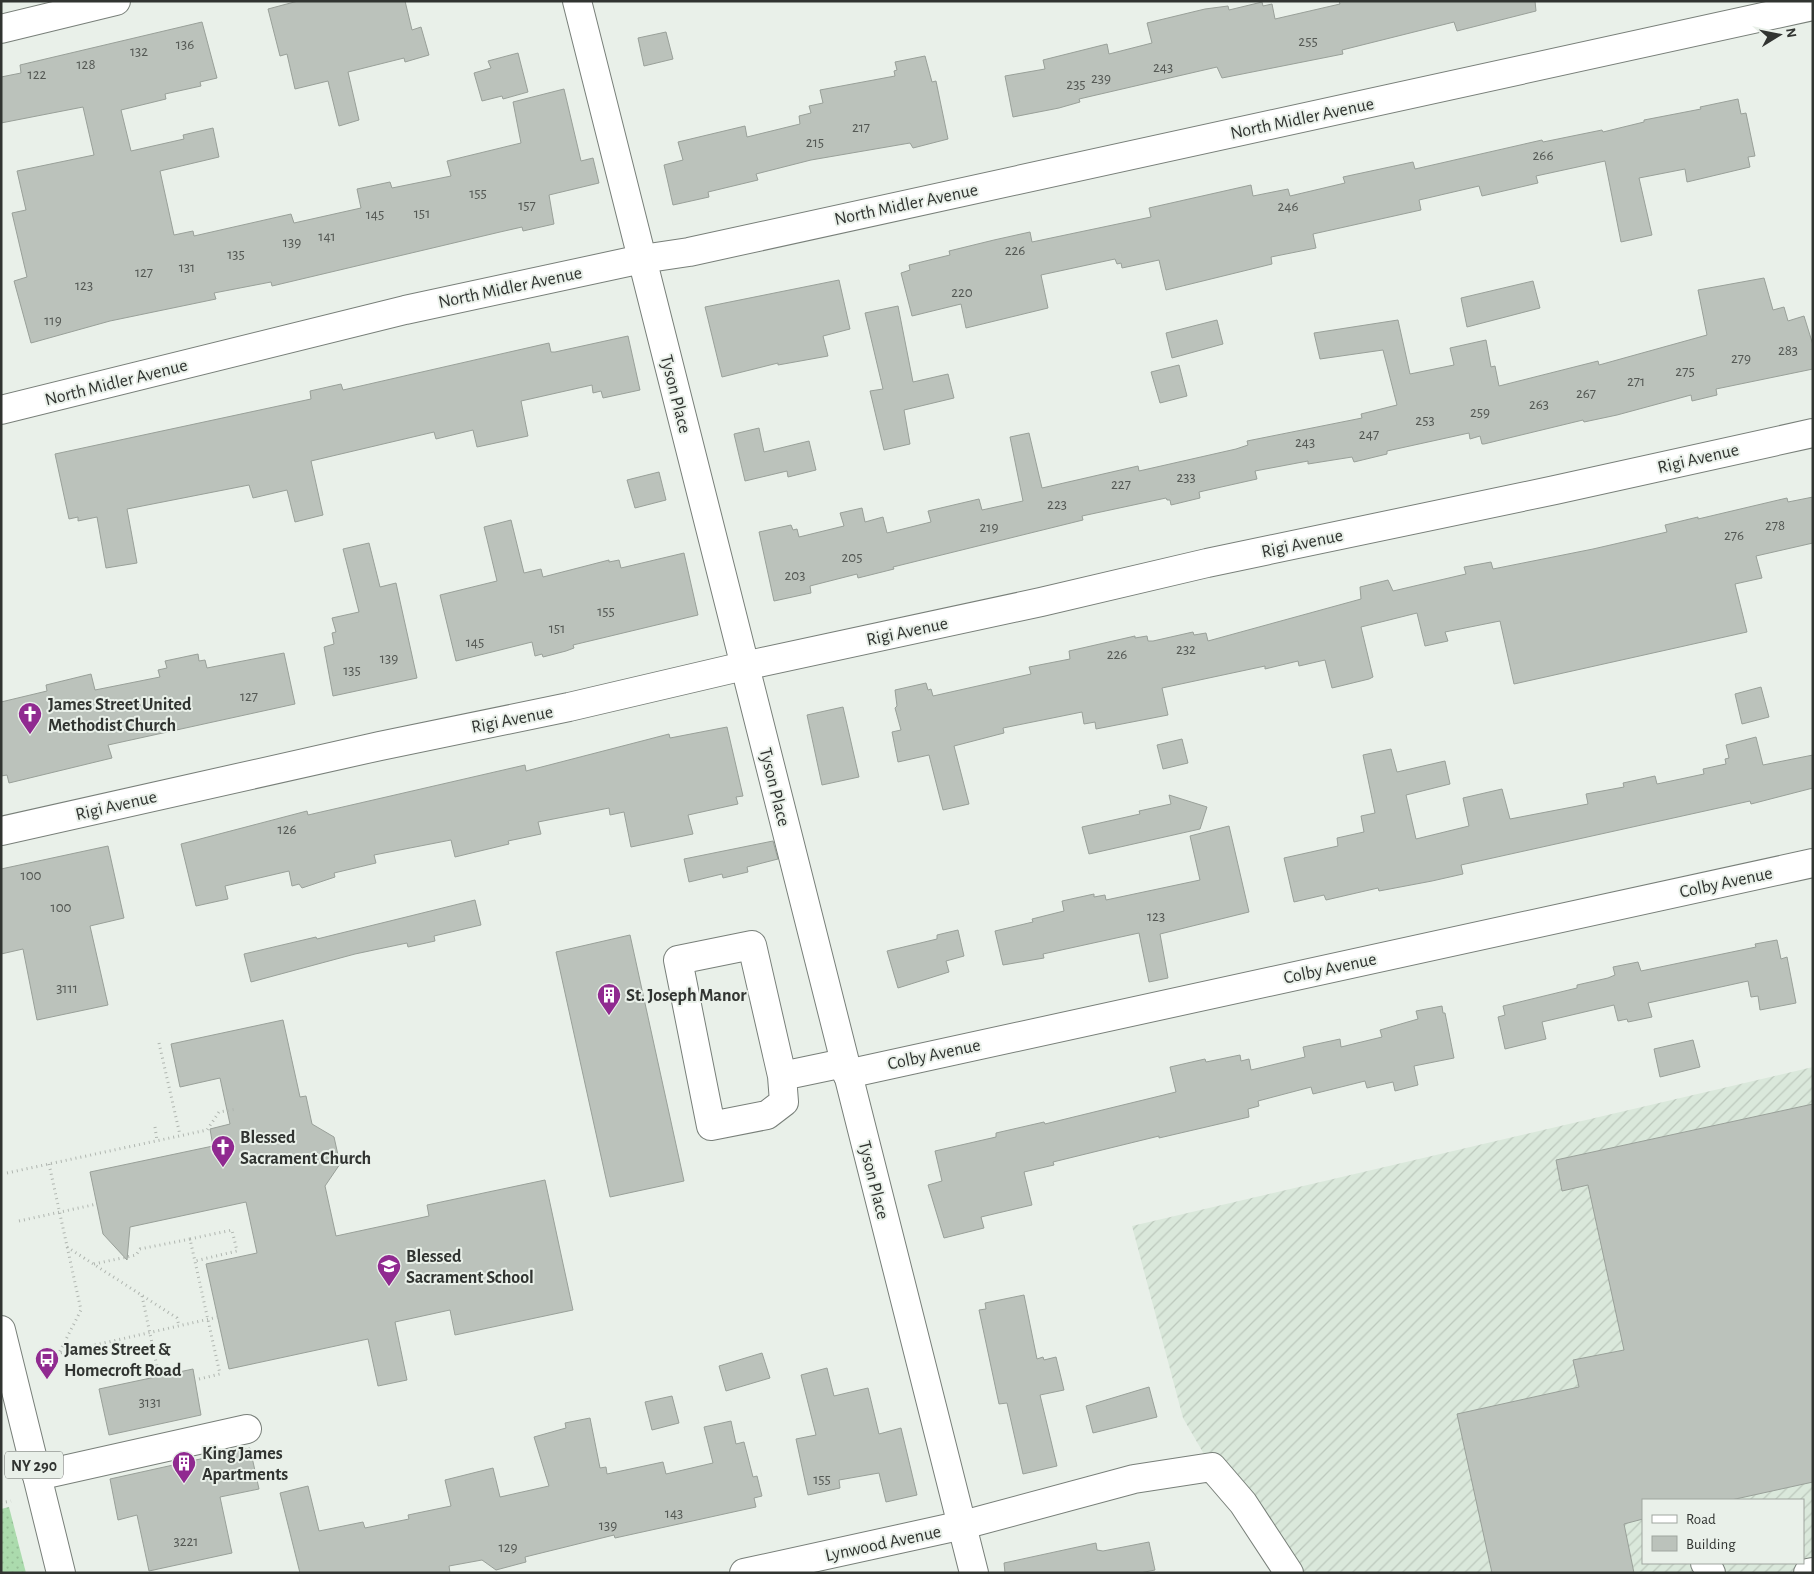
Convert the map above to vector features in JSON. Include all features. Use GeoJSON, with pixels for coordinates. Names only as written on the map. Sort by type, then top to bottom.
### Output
{"type":"FeatureCollection","features":[{"type":"Feature","properties":{"kind":"street"},"geometry":{"type":"LineString","coordinates":[[1,28],[116,1]]}},
{"type":"Feature","properties":{"kind":"street","name":"Tyson Place"},"geometry":{"type":"LineString","coordinates":[[577,1],[974,1573]]}},
{"type":"Feature","properties":{"kind":"street","name":"North Midler Avenue"},"geometry":{"type":"LineString","coordinates":[[1,410],[405,310],[642,259],[690,252],[1813,6]]}},
{"type":"Feature","properties":{"kind":"street","name":"Rigi Avenue"},"geometry":{"type":"LineString","coordinates":[[1,831],[380,746],[569,707],[1207,563],[1555,490],[1813,432]]}},
{"type":"Feature","properties":{"kind":"street","name":"Colby Avenue"},"geometry":{"type":"LineString","coordinates":[[782,1076],[845,1068],[1813,863]]}},
{"type":"Feature","properties":{"kind":"street"},"geometry":{"type":"LineString","coordinates":[[752,944],[782,1076],[784,1102],[766,1115],[712,1126],[678,960],[752,944]]}},
{"type":"Feature","properties":{"kind":"street","name":"NY 290"},"geometry":{"type":"LineString","coordinates":[[1,1330],[5,1358],[61,1573]]}},
{"type":"Feature","properties":{"kind":"street"},"geometry":{"type":"LineString","coordinates":[[37,1476],[247,1429]]}},
{"type":"Feature","properties":{"kind":"street","name":"Lynwood Avenue"},"geometry":{"type":"LineString","coordinates":[[744,1573],[963,1525],[1134,1479],[1212,1467],[1244,1503],[1288,1573]]}},
{"type":"Feature","properties":{"kind":"street"},"geometry":{"type":"LineString","coordinates":[[1808,1573],[1813,1572]]}},
{"type":"Feature","properties":{"kind":"path"},"geometry":{"type":"LineString","coordinates":[[159,1043],[180,1136]]}},
{"type":"Feature","properties":{"kind":"path"},"geometry":{"type":"LineString","coordinates":[[7,1173],[207,1130],[219,1112],[237,1109]]}},
{"type":"Feature","properties":{"kind":"path"},"geometry":{"type":"LineString","coordinates":[[155,1127],[157,1140]]}},
{"type":"Feature","properties":{"kind":"path"},"geometry":{"type":"LineString","coordinates":[[49,1164],[81,1310],[59,1353]]}},
{"type":"Feature","properties":{"kind":"path"},"geometry":{"type":"LineString","coordinates":[[19,1221],[97,1204]]}},
{"type":"Feature","properties":{"kind":"path"},"geometry":{"type":"LineString","coordinates":[[94,1264],[136,1255],[140,1249],[232,1230],[237,1252],[195,1261]]}},
{"type":"Feature","properties":{"kind":"path"},"geometry":{"type":"LineString","coordinates":[[190,1239],[220,1374],[195,1380]]}},
{"type":"Feature","properties":{"kind":"path"},"geometry":{"type":"LineString","coordinates":[[67,1247],[177,1318],[179,1326]]}},
{"type":"Feature","properties":{"kind":"path"},"geometry":{"type":"LineString","coordinates":[[142,1296],[159,1376]]}},
{"type":"Feature","properties":{"kind":"path"},"geometry":{"type":"LineString","coordinates":[[51,1355],[218,1317]]}},
{"type":"Feature","properties":{"kind":"path"},"geometry":{"type":"LineString","coordinates":[[1,1503],[11,1501]]}},
{"type":"Feature","properties":{"kind":"shaded area"},"geometry":{"type":"Polygon","coordinates":[[[1813,1067],[1813,1573],[1273,1573],[1183,1418],[1132,1226],[1813,1067]]]}},
{"type":"Feature","properties":{"kind":"green space"},"geometry":{"type":"Polygon","coordinates":[[[9,1507],[26,1573],[1,1573],[1,1509],[9,1507]]]}},
{"type":"Feature","properties":{"kind":"building"},"geometry":{"type":"Polygon","coordinates":[[[298,1],[405,1],[412,30],[421,27],[429,55],[405,62],[404,58],[348,72],[359,120],[339,126],[328,81],[295,89],[287,54],[280,56],[268,9],[298,1]]]}},
{"type":"Feature","properties":{"kind":"building"},"geometry":{"type":"Polygon","coordinates":[[[1339,1],[1535,1],[1536,11],[1457,31],[1454,22],[1342,50],[1343,54],[1222,78],[1217,67],[1079,99],[1080,102],[1059,108],[1013,117],[1005,76],[1045,69],[1043,60],[1107,44],[1109,54],[1152,43],[1147,23],[1205,9],[1228,6],[1229,10],[1262,2],[1263,6],[1272,4],[1275,19],[1340,4],[1339,1]]]}},
{"type":"Feature","properties":{"kind":"building"},"geometry":{"type":"Polygon","coordinates":[[[202,22],[217,78],[200,82],[201,86],[165,94],[166,99],[121,110],[131,151],[184,139],[183,135],[213,128],[219,157],[160,171],[174,235],[193,231],[194,236],[291,214],[294,223],[361,208],[357,189],[390,182],[392,188],[451,176],[447,161],[521,143],[513,102],[564,89],[581,161],[593,158],[599,183],[549,195],[554,224],[523,231],[522,227],[272,286],[271,282],[214,293],[216,299],[110,321],[31,343],[14,281],[27,277],[12,213],[26,210],[17,171],[94,155],[83,107],[1,123],[1,77],[21,73],[20,65],[202,22]]]}},
{"type":"Feature","properties":{"kind":"building"},"geometry":{"type":"Polygon","coordinates":[[[666,32],[673,59],[644,66],[638,38],[666,32]]]}},
{"type":"Feature","properties":{"kind":"building"},"geometry":{"type":"Polygon","coordinates":[[[518,53],[528,92],[503,99],[502,96],[482,101],[474,73],[491,68],[488,61],[518,53]]]}},
{"type":"Feature","properties":{"kind":"building"},"geometry":{"type":"Polygon","coordinates":[[[925,56],[932,82],[936,81],[948,139],[913,148],[910,143],[811,160],[756,174],[758,180],[708,192],[709,197],[673,205],[664,165],[683,160],[678,142],[745,126],[747,137],[800,124],[799,116],[811,113],[809,106],[823,103],[820,90],[895,76],[894,71],[897,70],[895,62],[925,56]]]}},
{"type":"Feature","properties":{"kind":"building"},"geometry":{"type":"Polygon","coordinates":[[[1738,99],[1741,114],[1746,113],[1755,156],[1748,157],[1750,167],[1687,182],[1685,169],[1639,178],[1652,235],[1621,242],[1605,161],[1536,176],[1538,183],[1482,196],[1479,186],[1419,200],[1421,210],[1313,234],[1316,248],[1271,257],[1272,264],[1166,290],[1159,260],[1122,268],[1121,263],[1117,264],[1115,259],[1041,275],[1048,308],[966,328],[961,304],[912,316],[901,273],[910,270],[909,265],[950,255],[949,251],[1030,232],[1032,242],[1151,217],[1149,208],[1251,185],[1253,196],[1288,189],[1290,196],[1345,183],[1343,177],[1413,162],[1415,169],[1542,140],[1543,142],[1602,130],[1603,132],[1644,122],[1644,120],[1701,109],[1700,107],[1738,99]]]}},
{"type":"Feature","properties":{"kind":"building"},"geometry":{"type":"Polygon","coordinates":[[[1764,278],[1773,310],[1784,307],[1788,321],[1804,316],[1813,345],[1813,369],[1716,389],[1717,395],[1692,401],[1691,395],[1617,415],[1584,422],[1583,420],[1484,444],[1482,444],[1480,436],[1470,439],[1469,433],[1387,451],[1387,454],[1354,462],[1352,457],[1308,464],[1308,461],[1255,471],[1257,479],[1199,492],[1200,498],[1171,505],[1170,500],[1166,498],[1082,516],[1083,520],[893,567],[894,569],[858,578],[857,574],[810,586],[811,593],[774,601],[759,532],[791,525],[793,530],[797,529],[799,537],[844,526],[840,513],[862,508],[865,522],[883,517],[887,533],[931,522],[928,511],[979,499],[982,510],[1023,501],[1010,437],[1029,433],[1042,488],[1138,466],[1139,471],[1236,449],[1248,445],[1247,441],[1362,418],[1361,414],[1397,405],[1383,350],[1320,359],[1314,333],[1398,320],[1410,374],[1454,365],[1450,348],[1486,340],[1491,367],[1495,366],[1499,386],[1598,361],[1599,365],[1707,335],[1698,290],[1764,278]]]}},
{"type":"Feature","properties":{"kind":"building"},"geometry":{"type":"Polygon","coordinates":[[[839,280],[850,329],[823,336],[828,356],[778,365],[778,363],[722,377],[705,307],[839,280]]]}},
{"type":"Feature","properties":{"kind":"building"},"geometry":{"type":"Polygon","coordinates":[[[1533,281],[1540,308],[1467,327],[1461,298],[1533,281]]]}},
{"type":"Feature","properties":{"kind":"building"},"geometry":{"type":"Polygon","coordinates":[[[898,306],[913,382],[948,374],[954,398],[904,410],[910,444],[884,450],[870,391],[883,389],[865,313],[898,306]]]}},
{"type":"Feature","properties":{"kind":"building"},"geometry":{"type":"Polygon","coordinates":[[[1217,320],[1223,344],[1172,358],[1166,333],[1217,320]]]}},
{"type":"Feature","properties":{"kind":"building"},"geometry":{"type":"Polygon","coordinates":[[[628,336],[640,390],[603,398],[601,391],[593,393],[592,385],[521,401],[528,436],[477,447],[473,430],[436,439],[434,432],[311,461],[323,515],[295,522],[287,490],[253,498],[249,485],[127,509],[137,563],[106,568],[97,517],[78,521],[78,517],[69,519],[55,454],[311,399],[310,391],[341,384],[343,390],[549,343],[551,352],[555,352],[628,336]]]}},
{"type":"Feature","properties":{"kind":"building"},"geometry":{"type":"Polygon","coordinates":[[[1179,365],[1187,396],[1160,403],[1151,372],[1179,365]]]}},
{"type":"Feature","properties":{"kind":"building"},"geometry":{"type":"Polygon","coordinates":[[[759,428],[764,452],[809,441],[816,470],[788,477],[787,471],[745,481],[734,434],[759,428]]]}},
{"type":"Feature","properties":{"kind":"building"},"geometry":{"type":"Polygon","coordinates":[[[659,472],[666,500],[635,508],[627,480],[659,472]]]}},
{"type":"Feature","properties":{"kind":"building"},"geometry":{"type":"Polygon","coordinates":[[[1813,497],[1813,543],[1756,556],[1762,578],[1735,584],[1747,632],[1514,684],[1500,621],[1445,632],[1448,641],[1425,646],[1417,613],[1361,627],[1373,677],[1369,679],[1332,688],[1325,660],[1299,666],[1298,661],[1265,669],[1265,666],[1162,688],[1168,715],[1096,729],[1095,722],[1084,724],[1082,712],[1003,728],[1004,733],[954,746],[969,804],[943,810],[929,755],[898,762],[892,732],[901,730],[895,708],[897,706],[895,690],[926,683],[928,690],[931,689],[933,696],[1031,674],[1029,667],[1070,659],[1069,651],[1135,636],[1135,638],[1147,636],[1148,641],[1153,641],[1193,632],[1194,635],[1206,633],[1208,641],[1361,599],[1360,587],[1388,580],[1393,591],[1466,574],[1464,567],[1491,562],[1493,569],[1593,549],[1667,532],[1665,525],[1698,517],[1698,519],[1787,498],[1788,502],[1813,497]]]}},
{"type":"Feature","properties":{"kind":"building"},"geometry":{"type":"Polygon","coordinates":[[[511,520],[524,573],[541,569],[543,577],[609,560],[609,562],[619,560],[621,568],[684,553],[698,615],[573,645],[574,648],[543,657],[542,654],[535,656],[532,642],[456,661],[440,595],[497,581],[484,527],[511,520]]]}},
{"type":"Feature","properties":{"kind":"building"},"geometry":{"type":"Polygon","coordinates":[[[369,543],[380,587],[396,583],[417,678],[333,696],[324,647],[334,644],[332,633],[336,632],[332,618],[359,612],[343,549],[369,543]]]}},
{"type":"Feature","properties":{"kind":"building"},"geometry":{"type":"Polygon","coordinates":[[[284,653],[295,704],[108,745],[112,758],[9,783],[7,775],[1,776],[1,702],[47,691],[46,685],[91,674],[95,690],[160,677],[158,670],[167,668],[165,661],[198,654],[199,661],[205,660],[207,668],[284,653]]]}},
{"type":"Feature","properties":{"kind":"building"},"geometry":{"type":"Polygon","coordinates":[[[1761,687],[1769,717],[1742,724],[1735,694],[1761,687]]]}},
{"type":"Feature","properties":{"kind":"building"},"geometry":{"type":"Polygon","coordinates":[[[843,707],[859,777],[822,785],[807,715],[843,707]]]}},
{"type":"Feature","properties":{"kind":"building"},"geometry":{"type":"Polygon","coordinates":[[[727,727],[743,796],[736,797],[738,804],[688,815],[693,834],[631,847],[624,812],[610,815],[609,808],[538,822],[541,834],[508,841],[509,844],[455,857],[451,840],[374,855],[376,863],[334,873],[335,877],[302,888],[299,884],[292,886],[289,871],[225,886],[228,899],[196,906],[181,844],[307,811],[308,815],[525,765],[526,771],[669,734],[670,738],[727,727]]]}},
{"type":"Feature","properties":{"kind":"building"},"geometry":{"type":"Polygon","coordinates":[[[1756,737],[1763,765],[1813,755],[1813,788],[1751,804],[1750,801],[1461,865],[1463,874],[1432,881],[1379,891],[1378,888],[1326,900],[1324,895],[1294,902],[1284,858],[1338,846],[1337,838],[1364,832],[1361,816],[1375,813],[1363,755],[1391,749],[1397,772],[1445,761],[1450,784],[1406,795],[1416,839],[1469,826],[1463,798],[1502,789],[1510,819],[1588,804],[1586,794],[1624,787],[1623,783],[1655,776],[1657,784],[1704,774],[1703,769],[1726,764],[1725,759],[1729,758],[1726,745],[1756,737]]]}},
{"type":"Feature","properties":{"kind":"building"},"geometry":{"type":"Polygon","coordinates":[[[1182,739],[1188,763],[1163,769],[1157,745],[1182,739]]]}},
{"type":"Feature","properties":{"kind":"building"},"geometry":{"type":"Polygon","coordinates":[[[1169,795],[1207,807],[1200,829],[1089,854],[1082,827],[1140,814],[1139,811],[1171,804],[1169,795]]]}},
{"type":"Feature","properties":{"kind":"building"},"geometry":{"type":"Polygon","coordinates":[[[1229,826],[1249,912],[1160,934],[1168,978],[1149,982],[1139,933],[1043,954],[1044,958],[1003,965],[995,931],[1033,922],[1032,919],[1064,911],[1062,901],[1094,894],[1094,897],[1105,895],[1106,900],[1200,880],[1190,836],[1229,826]]]}},
{"type":"Feature","properties":{"kind":"building"},"geometry":{"type":"Polygon","coordinates":[[[773,841],[778,859],[747,867],[748,872],[723,878],[722,874],[689,882],[684,859],[773,841]]]}},
{"type":"Feature","properties":{"kind":"building"},"geometry":{"type":"Polygon","coordinates":[[[108,846],[124,918],[90,926],[108,1005],[37,1020],[23,949],[1,954],[1,869],[108,846]]]}},
{"type":"Feature","properties":{"kind":"building"},"geometry":{"type":"Polygon","coordinates":[[[475,900],[481,925],[434,936],[435,941],[408,947],[407,943],[355,954],[251,982],[244,954],[316,937],[317,939],[475,900]]]}},
{"type":"Feature","properties":{"kind":"building"},"geometry":{"type":"Polygon","coordinates":[[[958,930],[964,956],[946,961],[949,972],[898,988],[887,951],[937,939],[937,935],[958,930]]]}},
{"type":"Feature","properties":{"kind":"building","name":"St. Joseph Manor"},"geometry":{"type":"Polygon","coordinates":[[[630,935],[684,1181],[610,1197],[556,952],[630,935]]]}},
{"type":"Feature","properties":{"kind":"building"},"geometry":{"type":"Polygon","coordinates":[[[1777,940],[1781,959],[1787,957],[1796,1003],[1760,1010],[1758,996],[1751,997],[1748,981],[1648,1003],[1652,1017],[1628,1022],[1627,1019],[1618,1021],[1614,1005],[1542,1022],[1546,1039],[1505,1049],[1498,1017],[1505,1015],[1503,1006],[1577,988],[1577,985],[1608,978],[1615,975],[1613,967],[1638,962],[1641,971],[1756,947],[1755,944],[1777,940]]]}},
{"type":"Feature","properties":{"kind":"building"},"geometry":{"type":"Polygon","coordinates":[[[1442,1006],[1454,1058],[1414,1066],[1418,1085],[1395,1091],[1393,1082],[1367,1088],[1365,1081],[1313,1094],[1311,1087],[1258,1101],[1259,1106],[1248,1109],[1249,1117],[1159,1138],[1159,1136],[1053,1162],[1054,1165],[1024,1172],[1032,1205],[981,1217],[984,1228],[944,1238],[928,1185],[942,1181],[935,1151],[996,1137],[996,1133],[1044,1122],[1045,1124],[1176,1092],[1170,1067],[1205,1059],[1206,1062],[1240,1055],[1241,1061],[1249,1059],[1251,1070],[1305,1057],[1303,1047],[1340,1039],[1341,1047],[1382,1037],[1380,1030],[1418,1019],[1416,1011],[1442,1006]]]}},
{"type":"Feature","properties":{"kind":"building"},"geometry":{"type":"Polygon","coordinates":[[[283,1020],[300,1097],[306,1096],[312,1124],[334,1137],[340,1164],[325,1186],[336,1236],[429,1216],[427,1205],[545,1180],[573,1310],[455,1335],[450,1310],[395,1322],[407,1380],[378,1386],[368,1339],[229,1369],[206,1264],[257,1253],[246,1202],[130,1227],[127,1260],[103,1234],[90,1172],[213,1146],[210,1129],[230,1124],[220,1078],[180,1087],[171,1044],[283,1020]]]}},
{"type":"Feature","properties":{"kind":"building"},"geometry":{"type":"Polygon","coordinates":[[[1693,1040],[1700,1067],[1660,1077],[1654,1049],[1693,1040]]]}},
{"type":"Feature","properties":{"kind":"building"},"geometry":{"type":"Polygon","coordinates":[[[1813,1104],[1813,1482],[1736,1499],[1642,1499],[1642,1519],[1624,1524],[1634,1573],[1492,1573],[1457,1414],[1579,1387],[1573,1360],[1624,1350],[1588,1185],[1562,1191],[1556,1160],[1813,1104]]]}},
{"type":"Feature","properties":{"kind":"building"},"geometry":{"type":"Polygon","coordinates":[[[1024,1295],[1037,1359],[1043,1357],[1044,1360],[1056,1357],[1064,1390],[1040,1395],[1057,1466],[1023,1474],[1007,1403],[999,1404],[979,1310],[986,1309],[985,1303],[1024,1295]]]}},
{"type":"Feature","properties":{"kind":"building"},"geometry":{"type":"Polygon","coordinates":[[[762,1353],[770,1378],[726,1391],[719,1366],[762,1353]]]}},
{"type":"Feature","properties":{"kind":"building"},"geometry":{"type":"Polygon","coordinates":[[[827,1368],[834,1396],[868,1388],[879,1434],[901,1428],[917,1495],[886,1502],[879,1473],[839,1480],[840,1488],[808,1495],[796,1439],[816,1435],[801,1375],[827,1368]]]}},
{"type":"Feature","properties":{"kind":"building"},"geometry":{"type":"Polygon","coordinates":[[[193,1369],[201,1415],[109,1435],[99,1389],[193,1369]]]}},
{"type":"Feature","properties":{"kind":"building"},"geometry":{"type":"Polygon","coordinates":[[[1149,1387],[1157,1417],[1093,1433],[1086,1406],[1149,1387]]]}},
{"type":"Feature","properties":{"kind":"building"},"geometry":{"type":"Polygon","coordinates":[[[672,1396],[679,1423],[652,1430],[645,1402],[672,1396]]]}},
{"type":"Feature","properties":{"kind":"building"},"geometry":{"type":"Polygon","coordinates":[[[590,1418],[600,1468],[606,1467],[607,1474],[663,1462],[666,1474],[713,1463],[704,1427],[731,1421],[736,1444],[744,1442],[753,1477],[757,1476],[762,1496],[754,1498],[756,1507],[615,1538],[614,1535],[525,1557],[526,1562],[496,1570],[482,1560],[449,1566],[450,1573],[300,1573],[280,1493],[308,1486],[319,1531],[363,1522],[365,1528],[409,1519],[408,1515],[451,1506],[445,1480],[493,1468],[500,1497],[549,1486],[534,1437],[566,1428],[565,1423],[590,1418]]]}},
{"type":"Feature","properties":{"kind":"building"},"geometry":{"type":"Polygon","coordinates":[[[250,1448],[259,1489],[220,1497],[232,1553],[149,1571],[137,1515],[118,1520],[110,1479],[250,1448]]]}},
{"type":"Feature","properties":{"kind":"building"},"geometry":{"type":"Polygon","coordinates":[[[1149,1542],[1155,1570],[1140,1573],[1005,1573],[1004,1563],[1096,1543],[1097,1550],[1103,1551],[1149,1542]]]}},
{"type":"Feature","properties":{"kind":"place","name":"James Street United Methodist Church"},"geometry":{"type":"Point","coordinates":[30,735]}},
{"type":"Feature","properties":{"kind":"place","name":"St. Joseph Manor"},"geometry":{"type":"Point","coordinates":[609,1016]}},
{"type":"Feature","properties":{"kind":"place","name":"Blessed Sacrament Church"},"geometry":{"type":"Point","coordinates":[223,1168]}},
{"type":"Feature","properties":{"kind":"place","name":"Blessed Sacrament School"},"geometry":{"type":"Point","coordinates":[389,1287]}},
{"type":"Feature","properties":{"kind":"place","name":"James Street & Homecroft Road"},"geometry":{"type":"Point","coordinates":[47,1380]}},
{"type":"Feature","properties":{"kind":"place","name":"King James Apartments"},"geometry":{"type":"Point","coordinates":[184,1484]}}]}
